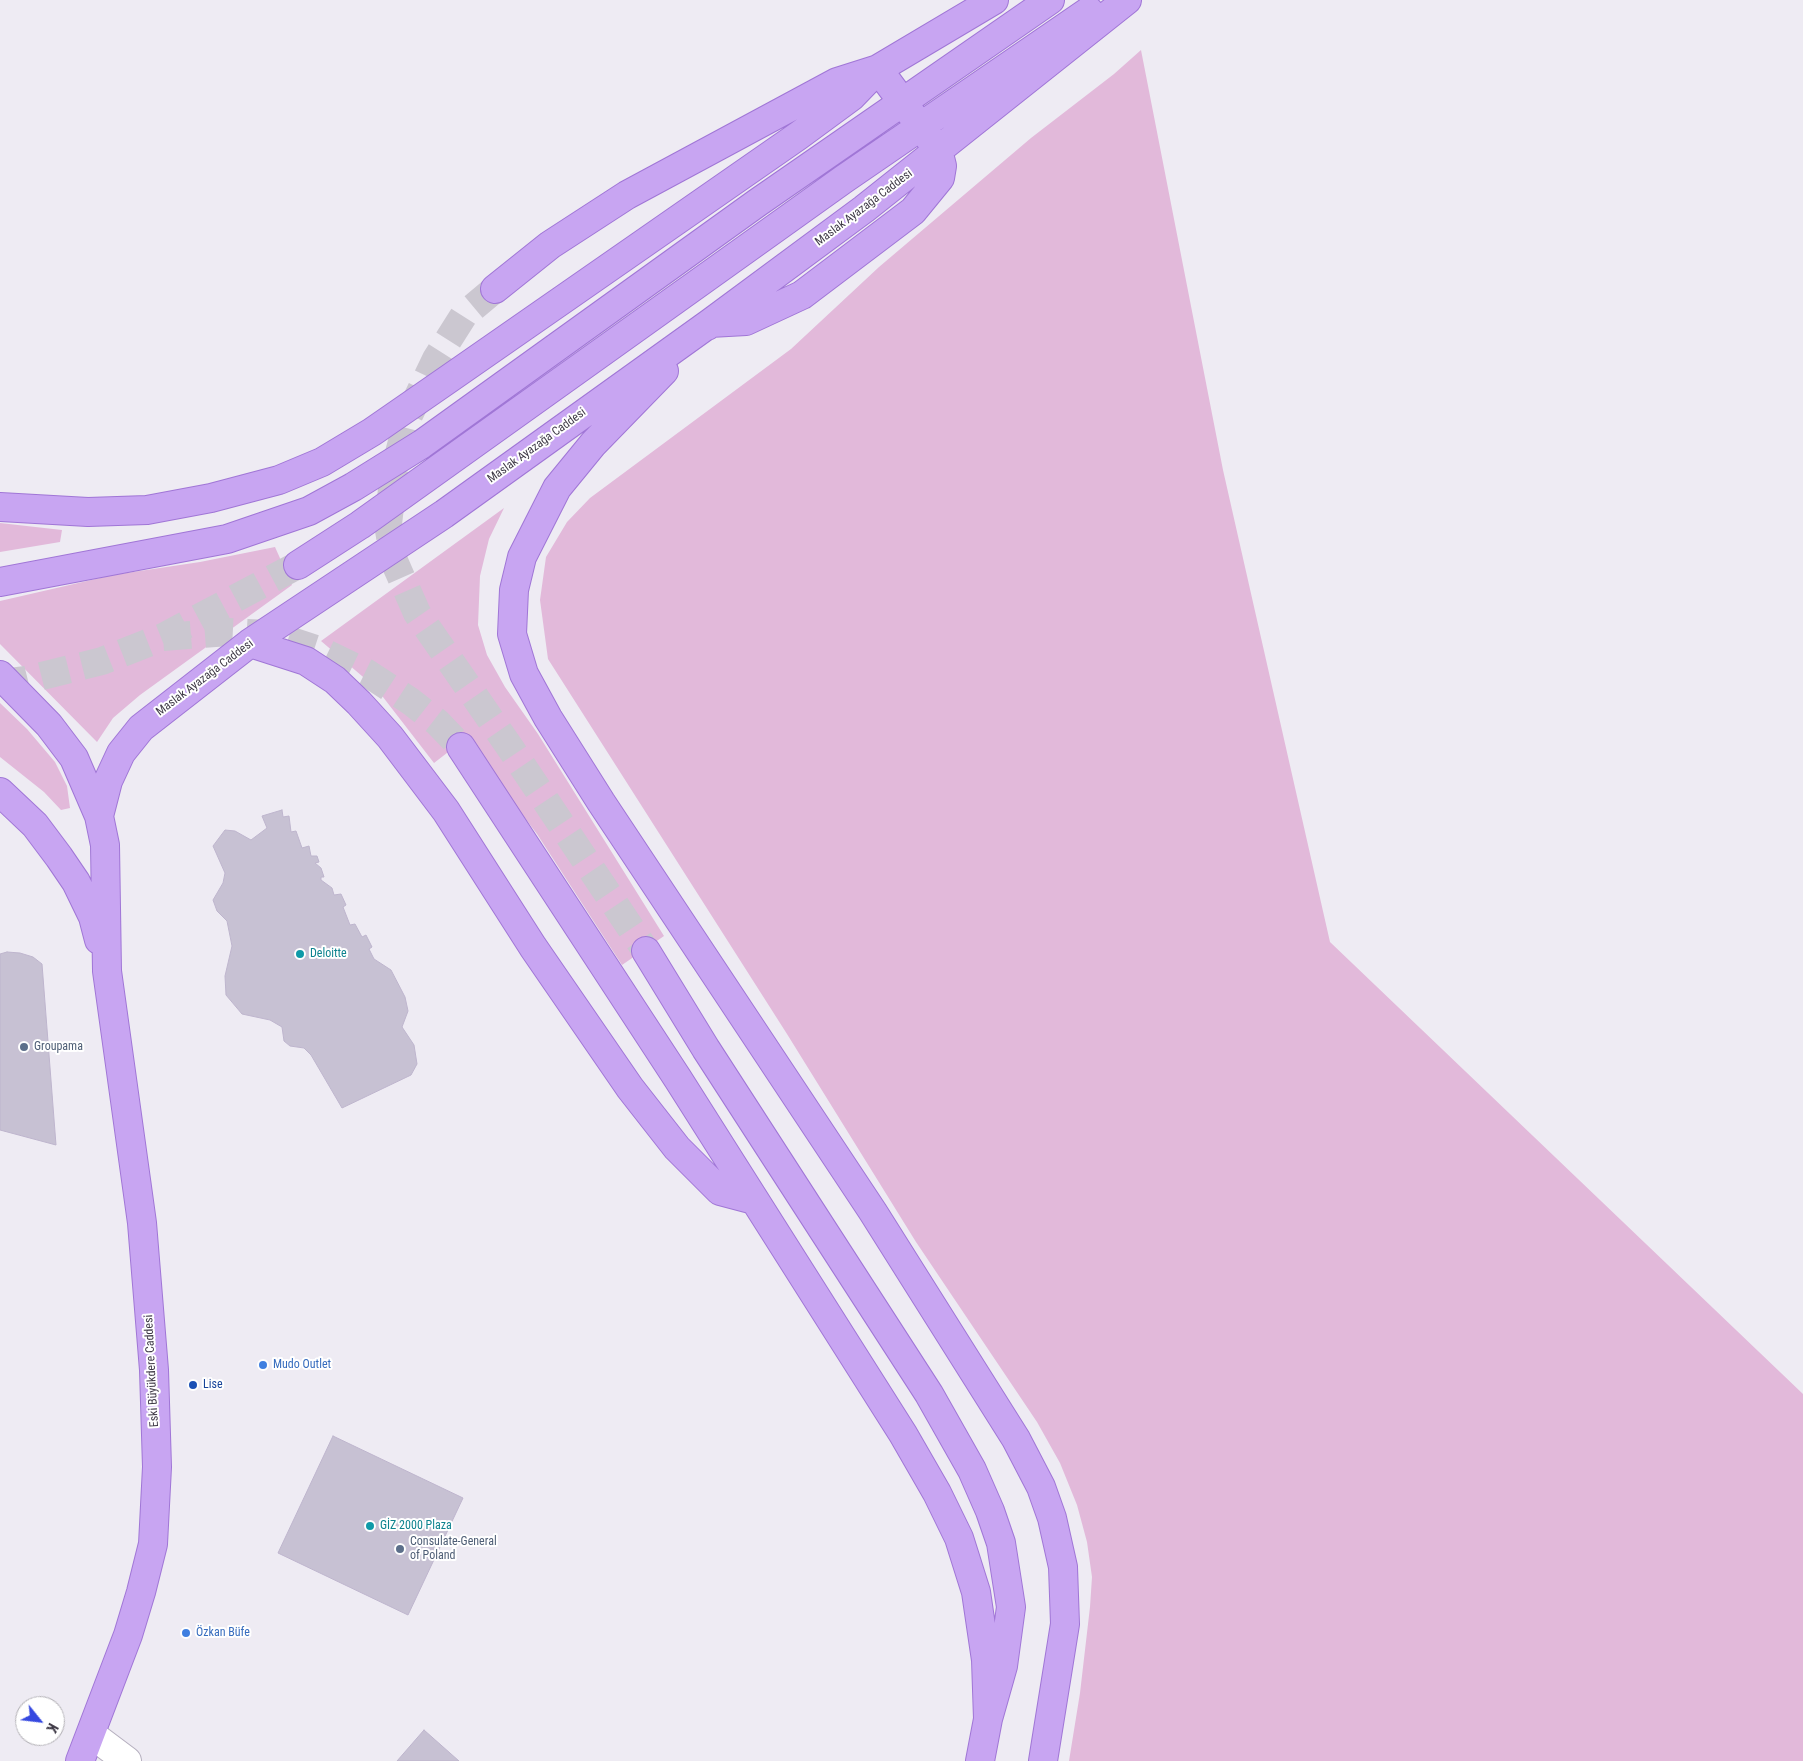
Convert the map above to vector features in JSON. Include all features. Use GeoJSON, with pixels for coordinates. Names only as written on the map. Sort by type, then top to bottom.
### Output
{"type":"FeatureCollection","features":[{"type":"Feature","properties":{"kind":"main road"},"geometry":{"type":"LineString","coordinates":[[495,289],[550,245],[627,195],[837,82],[878,69],[994,0]]}},
{"type":"Feature","properties":{"kind":"main road"},"geometry":{"type":"LineString","coordinates":[[0,582],[227,539],[292,517],[324,503],[422,444],[903,101],[1050,0]]}},
{"type":"Feature","properties":{"kind":"main road"},"geometry":{"type":"LineString","coordinates":[[298,565],[360,525],[844,179],[1085,13],[1109,0]]}},
{"type":"Feature","properties":{"kind":"main road","name":"Maslak Ayazağa Caddesi"},"geometry":{"type":"LineString","coordinates":[[108,971],[105,845],[99,816],[108,781],[118,760],[141,728],[250,643],[444,514],[710,323],[938,150],[1127,0]]}},
{"type":"Feature","properties":{"kind":"main road"},"geometry":{"type":"LineString","coordinates":[[878,69],[938,150]]}},
{"type":"Feature","properties":{"kind":"main road"},"geometry":{"type":"LineString","coordinates":[[0,507],[88,512],[148,510],[211,498],[279,480],[322,462],[372,432],[798,136],[851,98],[878,69]]}},
{"type":"Feature","properties":{"kind":"main road"},"geometry":{"type":"LineString","coordinates":[[710,323],[593,444],[557,488],[522,557],[514,590],[512,634],[524,674],[548,718],[601,802],[878,1220],[1016,1439],[1041,1487],[1052,1518],[1063,1567],[1065,1624],[1043,1761]]}},
{"type":"Feature","properties":{"kind":"main road"},"geometry":{"type":"LineString","coordinates":[[250,643],[306,661],[335,680],[390,737],[446,811],[565,994],[630,1088],[676,1148],[720,1191],[754,1200]]}},
{"type":"Feature","properties":{"kind":"main road"},"geometry":{"type":"LineString","coordinates":[[0,674],[49,725],[74,758],[99,816]]}},
{"type":"Feature","properties":{"kind":"main road"},"geometry":{"type":"LineString","coordinates":[[461,747],[673,1071],[903,1434],[937,1493],[959,1538],[976,1592],[986,1660],[988,1719]]}},
{"type":"Feature","properties":{"kind":"main road"},"geometry":{"type":"LineString","coordinates":[[0,792],[35,825],[76,882],[92,916],[108,971]]}},
{"type":"Feature","properties":{"kind":"main road"},"geometry":{"type":"LineString","coordinates":[[646,951],[706,1049],[929,1394],[976,1478],[1001,1543],[1011,1607],[1003,1666],[988,1719],[980,1761]]}},
{"type":"Feature","properties":{"kind":"main road","name":"Eski Büyükdere Caddesi"},"geometry":{"type":"LineString","coordinates":[[80,1761],[128,1635],[141,1592],[153,1544],[157,1467],[154,1370],[142,1223],[108,971]]}},
{"type":"Feature","properties":{"kind":"street"},"geometry":{"type":"LineString","coordinates":[[91,1734],[128,1761]]}},
{"type":"Feature","properties":{"kind":"shaded area"},"geometry":{"type":"Polygon","coordinates":[[[1141,50],[1223,470],[1330,942],[1803,1394],[1803,1761],[1069,1761],[1080,1693],[1092,1577],[1087,1542],[1077,1505],[1060,1463],[1037,1422],[916,1242],[787,1034],[548,659],[540,600],[546,557],[567,522],[590,498],[791,349],[879,267],[1031,138],[1114,74],[1141,50]]]}},
{"type":"Feature","properties":{"kind":"shaded area"},"geometry":{"type":"Polygon","coordinates":[[[504,508],[489,539],[480,576],[478,625],[487,655],[505,687],[538,734],[664,936],[622,965],[537,834],[465,739],[434,763],[376,688],[321,641],[504,508]]]}},
{"type":"Feature","properties":{"kind":"shaded area"},"geometry":{"type":"Polygon","coordinates":[[[0,523],[62,530],[60,542],[0,552],[0,523]]]}},
{"type":"Feature","properties":{"kind":"shaded area"},"geometry":{"type":"Polygon","coordinates":[[[275,547],[292,585],[140,695],[113,718],[97,742],[0,644],[0,601],[113,575],[200,562],[275,547]]]}},
{"type":"Feature","properties":{"kind":"shaded area"},"geometry":{"type":"Polygon","coordinates":[[[0,703],[27,729],[55,762],[67,786],[70,808],[61,810],[44,792],[0,757],[0,703]]]}},
{"type":"Feature","properties":{"kind":"building","name":"Deloitte"},"geometry":{"type":"Polygon","coordinates":[[[282,810],[283,817],[289,816],[291,832],[296,831],[302,848],[309,846],[311,856],[317,856],[319,862],[315,863],[321,868],[324,877],[321,877],[321,880],[332,888],[334,895],[341,894],[346,905],[343,907],[350,925],[355,924],[362,937],[366,935],[372,947],[369,949],[374,959],[391,970],[405,997],[408,1011],[402,1027],[414,1045],[417,1064],[411,1075],[342,1108],[311,1055],[304,1048],[290,1046],[284,1041],[282,1027],[270,1020],[242,1014],[226,995],[225,976],[232,946],[227,921],[217,911],[213,900],[223,883],[225,873],[213,846],[225,830],[235,831],[251,840],[267,828],[262,816],[282,810]]]}},
{"type":"Feature","properties":{"kind":"building","name":"Groupama"},"geometry":{"type":"Polygon","coordinates":[[[7,952],[33,957],[42,964],[56,1145],[0,1130],[0,954],[7,952]]]}},
{"type":"Feature","properties":{"kind":"building","name":"GİZ 2000 Plaza"},"geometry":{"type":"Polygon","coordinates":[[[333,1436],[463,1498],[408,1615],[278,1553],[333,1436]]]}},
{"type":"Feature","properties":{"kind":"building"},"geometry":{"type":"Polygon","coordinates":[[[424,1730],[459,1761],[397,1761],[424,1730]]]}},
{"type":"Feature","properties":{"kind":"tunnel"},"geometry":{"type":"LineString","coordinates":[[495,289],[464,315],[436,359],[409,415],[394,472],[388,524],[394,561],[417,613],[511,749],[646,951]]}},
{"type":"Feature","properties":{"kind":"tunnel"},"geometry":{"type":"LineString","coordinates":[[0,683],[26,680],[102,661],[163,637],[298,565]]}},
{"type":"Feature","properties":{"kind":"tunnel"},"geometry":{"type":"LineString","coordinates":[[163,637],[229,632],[270,634],[319,650],[367,673],[410,701],[437,722],[461,747]]}},
{"type":"Feature","properties":{"kind":"place","name":"Deloitte"},"geometry":{"type":"Point","coordinates":[300,954]}},
{"type":"Feature","properties":{"kind":"place","name":"Groupama"},"geometry":{"type":"Point","coordinates":[24,1047]}},
{"type":"Feature","properties":{"kind":"place","name":"Mudo Outlet"},"geometry":{"type":"Point","coordinates":[263,1365]}},
{"type":"Feature","properties":{"kind":"place","name":"Lise"},"geometry":{"type":"Point","coordinates":[193,1385]}},
{"type":"Feature","properties":{"kind":"place","name":"GİZ 2000 Plaza"},"geometry":{"type":"Point","coordinates":[370,1526]}},
{"type":"Feature","properties":{"kind":"place","name":"Consulate-General of Poland"},"geometry":{"type":"Point","coordinates":[400,1549]}},
{"type":"Feature","properties":{"kind":"place","name":"Özkan Büfe"},"geometry":{"type":"Point","coordinates":[186,1633]}}]}
